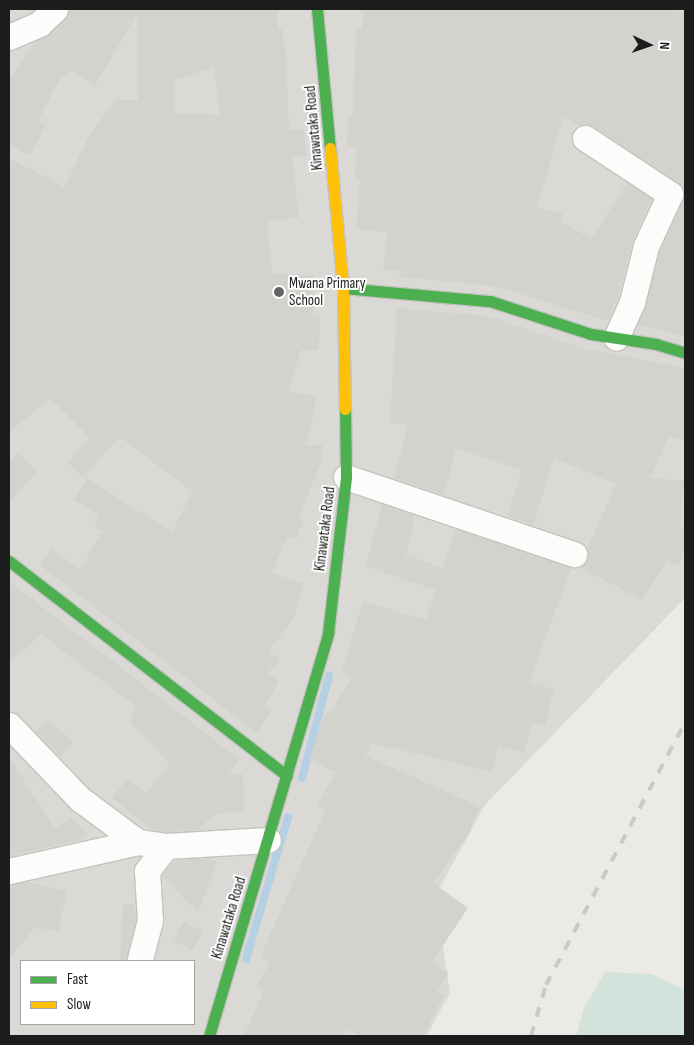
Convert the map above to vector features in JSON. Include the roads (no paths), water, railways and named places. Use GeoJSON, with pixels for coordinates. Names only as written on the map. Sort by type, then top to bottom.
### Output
{"type":"FeatureCollection","features":[{"type":"Feature","properties":{"kind":"street"},"geometry":{"type":"LineString","coordinates":[[9,37],[39,24],[55,9]]}},
{"type":"Feature","properties":{"kind":"street","name":"Kinawataka Road"},"geometry":{"type":"LineString","coordinates":[[209,1036],[328,633],[346,477],[343,288],[317,9]]}},
{"type":"Feature","properties":{"kind":"street"},"geometry":{"type":"LineString","coordinates":[[585,138],[670,194],[646,246],[632,302],[616,338]]}},
{"type":"Feature","properties":{"kind":"street"},"geometry":{"type":"LineString","coordinates":[[343,288],[490,301],[616,338],[656,344],[685,353]]}},
{"type":"Feature","properties":{"kind":"street"},"geometry":{"type":"LineString","coordinates":[[346,477],[574,554]]}},
{"type":"Feature","properties":{"kind":"street"},"geometry":{"type":"LineString","coordinates":[[9,561],[287,776]]}},
{"type":"Feature","properties":{"kind":"street"},"geometry":{"type":"LineString","coordinates":[[9,725],[80,799],[138,842]]}},
{"type":"Feature","properties":{"kind":"street"},"geometry":{"type":"LineString","coordinates":[[9,870],[138,842],[166,846],[268,840]]}},
{"type":"Feature","properties":{"kind":"street"},"geometry":{"type":"LineString","coordinates":[[140,958],[150,920],[147,871],[166,846]]}},
{"type":"Feature","properties":{"kind":"waterway"},"geometry":{"type":"LineString","coordinates":[[302,778],[329,676]]}},
{"type":"Feature","properties":{"kind":"waterway"},"geometry":{"type":"LineString","coordinates":[[246,959],[288,817]]}},
{"type":"Feature","properties":{"kind":"railway"},"geometry":{"type":"LineString","coordinates":[[531,1036],[546,985],[685,723]]}},
{"type":"Feature","properties":{"kind":"place","name":"Mwana Primary School"},"geometry":{"type":"Point","coordinates":[279,292]}}]}
